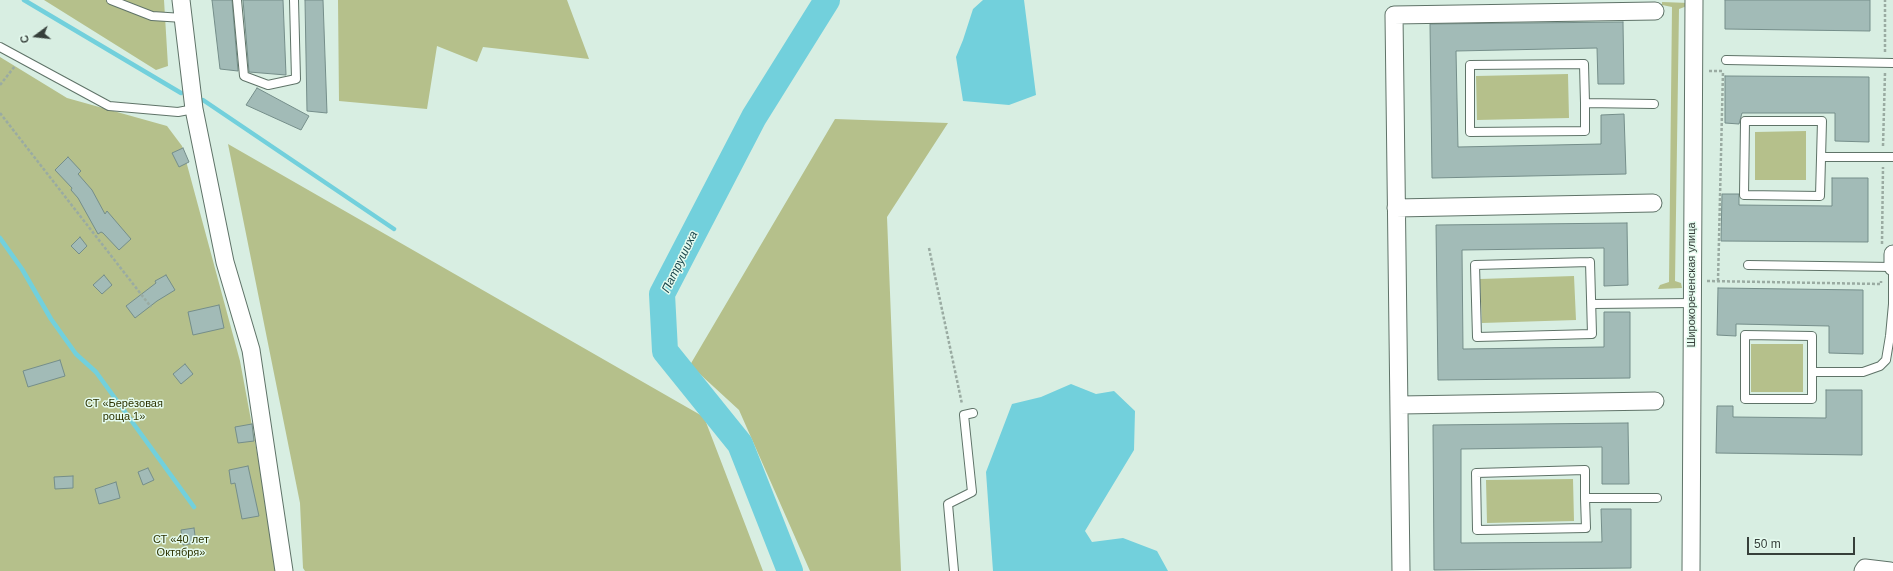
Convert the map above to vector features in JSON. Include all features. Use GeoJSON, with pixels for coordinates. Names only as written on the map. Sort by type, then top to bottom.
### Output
{"type":"FeatureCollection","features":[{"type":"Feature","properties":{"kind":"street"},"geometry":{"type":"LineString","coordinates":[[181,0],[194,109],[225,262],[251,350],[284,571]]}},
{"type":"Feature","properties":{"kind":"street","name":"Широкореченская улица"},"geometry":{"type":"LineString","coordinates":[[1691,571],[1694,0]]}},
{"type":"Feature","properties":{"kind":"street"},"geometry":{"type":"LineString","coordinates":[[1401,571],[1394,15],[1655,11]]}},
{"type":"Feature","properties":{"kind":"street"},"geometry":{"type":"LineString","coordinates":[[1396,208],[1653,202]]}},
{"type":"Feature","properties":{"kind":"street"},"geometry":{"type":"LineString","coordinates":[[1889,267],[1893,254]]}},
{"type":"Feature","properties":{"kind":"street"},"geometry":{"type":"LineString","coordinates":[[1400,405],[1655,401]]}},
{"type":"Feature","properties":{"kind":"street"},"geometry":{"type":"LineString","coordinates":[[1863,571],[1865,568],[1890,571]]}},
{"type":"Feature","properties":{"kind":"lane"},"geometry":{"type":"LineString","coordinates":[[111,0],[152,16],[183,18]]}},
{"type":"Feature","properties":{"kind":"lane"},"geometry":{"type":"LineString","coordinates":[[237,0],[244,76],[268,85],[296,79],[294,0]]}},
{"type":"Feature","properties":{"kind":"lane"},"geometry":{"type":"LineString","coordinates":[[0,47],[109,106],[178,112],[194,109]]}},
{"type":"Feature","properties":{"kind":"lane"},"geometry":{"type":"LineString","coordinates":[[1726,60],[1893,63]]}},
{"type":"Feature","properties":{"kind":"lane"},"geometry":{"type":"LineString","coordinates":[[1584,64],[1585,103],[1585,131],[1470,132],[1470,65],[1584,64]]}},
{"type":"Feature","properties":{"kind":"lane"},"geometry":{"type":"LineString","coordinates":[[1585,103],[1654,104]]}},
{"type":"Feature","properties":{"kind":"lane"},"geometry":{"type":"LineString","coordinates":[[1745,121],[1822,121],[1822,157],[1820,196],[1744,195],[1745,121]]}},
{"type":"Feature","properties":{"kind":"lane"},"geometry":{"type":"LineString","coordinates":[[1822,157],[1893,157]]}},
{"type":"Feature","properties":{"kind":"lane"},"geometry":{"type":"LineString","coordinates":[[1590,262],[1592,304],[1592,334],[1477,337],[1475,265],[1590,262]]}},
{"type":"Feature","properties":{"kind":"lane"},"geometry":{"type":"LineString","coordinates":[[1748,265],[1889,267],[1890,336],[1886,360],[1880,366],[1862,372],[1812,372]]}},
{"type":"Feature","properties":{"kind":"lane"},"geometry":{"type":"LineString","coordinates":[[1592,304],[1692,303]]}},
{"type":"Feature","properties":{"kind":"lane"},"geometry":{"type":"LineString","coordinates":[[1745,335],[1812,336],[1812,372],[1812,399],[1745,399],[1745,335]]}},
{"type":"Feature","properties":{"kind":"lane"},"geometry":{"type":"LineString","coordinates":[[954,571],[948,504],[972,492],[964,415],[973,412]]}},
{"type":"Feature","properties":{"kind":"lane"},"geometry":{"type":"LineString","coordinates":[[1585,470],[1586,498],[1586,528],[1477,530],[1476,472],[1585,470]]}},
{"type":"Feature","properties":{"kind":"lane"},"geometry":{"type":"LineString","coordinates":[[1586,498],[1657,498]]}},
{"type":"Feature","properties":{"kind":"path"},"geometry":{"type":"LineString","coordinates":[[0,85],[15,66],[23,59]]}},
{"type":"Feature","properties":{"kind":"path"},"geometry":{"type":"LineString","coordinates":[[1718,281],[1881,284],[1889,267],[1883,157],[1885,72]]}},
{"type":"Feature","properties":{"kind":"path"},"geometry":{"type":"LineString","coordinates":[[0,113],[151,307]]}},
{"type":"Feature","properties":{"kind":"path"},"geometry":{"type":"LineString","coordinates":[[929,248],[964,415]]}},
{"type":"Feature","properties":{"kind":"green space"},"geometry":{"type":"Polygon","coordinates":[[[44,0],[164,0],[168,66],[156,70],[44,0]]]}},
{"type":"Feature","properties":{"kind":"green space"},"geometry":{"type":"Polygon","coordinates":[[[338,0],[567,0],[589,59],[483,47],[477,62],[437,46],[427,109],[339,101],[338,0]]]}},
{"type":"Feature","properties":{"kind":"green space"},"geometry":{"type":"Polygon","coordinates":[[[1662,2],[1689,3],[1687,6],[1679,9],[1675,281],[1681,283],[1682,288],[1658,289],[1660,285],[1669,282],[1672,7],[1662,5],[1662,2]]]}},
{"type":"Feature","properties":{"kind":"green space","name":"СТ «Берёзовая роща 1»"},"geometry":{"type":"Polygon","coordinates":[[[0,57],[67,98],[167,126],[182,146],[240,361],[279,571],[0,571],[0,57]]]}},
{"type":"Feature","properties":{"kind":"green space"},"geometry":{"type":"Polygon","coordinates":[[[1568,74],[1569,118],[1477,120],[1476,76],[1568,74]]]}},
{"type":"Feature","properties":{"kind":"green space"},"geometry":{"type":"Polygon","coordinates":[[[835,119],[948,123],[887,217],[901,571],[810,571],[739,410],[690,365],[835,119]]]}},
{"type":"Feature","properties":{"kind":"green space"},"geometry":{"type":"Polygon","coordinates":[[[1806,131],[1806,180],[1755,180],[1755,132],[1806,131]]]}},
{"type":"Feature","properties":{"kind":"green space"},"geometry":{"type":"Polygon","coordinates":[[[228,144],[704,417],[763,571],[305,571],[303,568],[300,503],[228,144]]]}},
{"type":"Feature","properties":{"kind":"green space"},"geometry":{"type":"Polygon","coordinates":[[[1574,276],[1576,320],[1482,323],[1480,279],[1574,276]]]}},
{"type":"Feature","properties":{"kind":"green space"},"geometry":{"type":"Polygon","coordinates":[[[1751,344],[1803,344],[1803,392],[1751,392],[1751,344]]]}},
{"type":"Feature","properties":{"kind":"green space"},"geometry":{"type":"Polygon","coordinates":[[[1573,479],[1574,521],[1487,523],[1486,480],[1573,479]]]}},
{"type":"Feature","properties":{"kind":"water"},"geometry":{"type":"Polygon","coordinates":[[[983,0],[1024,0],[1036,95],[1009,105],[963,101],[956,57],[973,9],[983,0]]]}},
{"type":"Feature","properties":{"kind":"water"},"geometry":{"type":"Polygon","coordinates":[[[1071,384],[1096,394],[1114,391],[1135,411],[1134,450],[1085,531],[1092,542],[1123,538],[1157,551],[1168,571],[993,571],[986,472],[1012,404],[1041,397],[1071,384]]]}},
{"type":"Feature","properties":{"kind":"building"},"geometry":{"type":"Polygon","coordinates":[[[212,0],[232,0],[238,71],[220,69],[212,0]]]}},
{"type":"Feature","properties":{"kind":"building"},"geometry":{"type":"Polygon","coordinates":[[[243,0],[283,0],[286,75],[249,72],[243,0]]]}},
{"type":"Feature","properties":{"kind":"building"},"geometry":{"type":"Polygon","coordinates":[[[305,0],[323,0],[327,113],[307,111],[305,0]]]}},
{"type":"Feature","properties":{"kind":"building"},"geometry":{"type":"Polygon","coordinates":[[[1725,0],[1870,0],[1870,31],[1725,29],[1725,0]]]}},
{"type":"Feature","properties":{"kind":"building"},"geometry":{"type":"Polygon","coordinates":[[[1623,22],[1624,84],[1598,84],[1597,48],[1456,51],[1458,147],[1601,144],[1601,115],[1624,114],[1626,174],[1432,178],[1430,24],[1623,22]]]}},
{"type":"Feature","properties":{"kind":"building"},"geometry":{"type":"Polygon","coordinates":[[[1725,76],[1869,77],[1869,142],[1835,141],[1835,113],[1742,113],[1739,124],[1725,123],[1725,76]]]}},
{"type":"Feature","properties":{"kind":"building"},"geometry":{"type":"Polygon","coordinates":[[[257,88],[309,116],[301,130],[246,105],[257,88]]]}},
{"type":"Feature","properties":{"kind":"building"},"geometry":{"type":"Polygon","coordinates":[[[183,148],[189,162],[179,167],[172,153],[183,148]]]}},
{"type":"Feature","properties":{"kind":"building"},"geometry":{"type":"Polygon","coordinates":[[[68,157],[81,171],[78,174],[92,190],[105,214],[107,211],[131,239],[119,250],[103,233],[101,232],[98,234],[78,198],[71,190],[72,188],[55,170],[68,157]]]}},
{"type":"Feature","properties":{"kind":"building"},"geometry":{"type":"Polygon","coordinates":[[[1832,178],[1868,178],[1868,242],[1721,241],[1722,194],[1739,194],[1739,205],[1832,206],[1832,178]]]}},
{"type":"Feature","properties":{"kind":"building"},"geometry":{"type":"Polygon","coordinates":[[[1627,223],[1628,285],[1604,286],[1604,248],[1462,250],[1463,349],[1604,347],[1604,312],[1630,312],[1630,378],[1438,380],[1436,225],[1627,223]]]}},
{"type":"Feature","properties":{"kind":"building"},"geometry":{"type":"Polygon","coordinates":[[[80,237],[87,246],[79,254],[71,246],[80,237]]]}},
{"type":"Feature","properties":{"kind":"building"},"geometry":{"type":"Polygon","coordinates":[[[104,275],[112,285],[102,294],[93,285],[104,275]]]}},
{"type":"Feature","properties":{"kind":"building"},"geometry":{"type":"Polygon","coordinates":[[[166,275],[175,290],[157,301],[135,318],[126,306],[156,283],[155,281],[166,275]]]}},
{"type":"Feature","properties":{"kind":"building"},"geometry":{"type":"Polygon","coordinates":[[[1718,288],[1863,290],[1863,354],[1829,353],[1829,326],[1736,324],[1736,336],[1717,335],[1718,288]]]}},
{"type":"Feature","properties":{"kind":"building"},"geometry":{"type":"Polygon","coordinates":[[[219,305],[224,328],[193,335],[188,312],[219,305]]]}},
{"type":"Feature","properties":{"kind":"building"},"geometry":{"type":"Polygon","coordinates":[[[60,360],[65,376],[28,387],[23,371],[60,360]]]}},
{"type":"Feature","properties":{"kind":"building"},"geometry":{"type":"Polygon","coordinates":[[[185,364],[193,374],[181,384],[173,374],[185,364]]]}},
{"type":"Feature","properties":{"kind":"building"},"geometry":{"type":"Polygon","coordinates":[[[1826,390],[1862,390],[1862,455],[1716,453],[1717,406],[1733,406],[1733,417],[1826,418],[1826,390]]]}},
{"type":"Feature","properties":{"kind":"building"},"geometry":{"type":"Polygon","coordinates":[[[1628,423],[1629,484],[1602,484],[1602,447],[1461,449],[1461,543],[1602,542],[1601,509],[1631,509],[1631,568],[1434,570],[1433,425],[1628,423]]]}},
{"type":"Feature","properties":{"kind":"building"},"geometry":{"type":"Polygon","coordinates":[[[252,424],[254,441],[238,443],[235,427],[252,424]]]}},
{"type":"Feature","properties":{"kind":"building"},"geometry":{"type":"Polygon","coordinates":[[[248,466],[259,516],[242,519],[235,483],[231,484],[229,470],[248,466]]]}},
{"type":"Feature","properties":{"kind":"building"},"geometry":{"type":"Polygon","coordinates":[[[148,468],[154,480],[143,485],[138,472],[148,468]]]}},
{"type":"Feature","properties":{"kind":"building"},"geometry":{"type":"Polygon","coordinates":[[[73,476],[73,488],[55,489],[54,477],[73,476]]]}},
{"type":"Feature","properties":{"kind":"building"},"geometry":{"type":"Polygon","coordinates":[[[116,482],[120,498],[99,504],[95,489],[116,482]]]}},
{"type":"Feature","properties":{"kind":"building"},"geometry":{"type":"Polygon","coordinates":[[[194,528],[196,543],[183,545],[181,530],[194,528]]]}},
{"type":"Feature","properties":{"kind":"waterway"},"geometry":{"type":"LineString","coordinates":[[24,0],[181,93]]}},
{"type":"Feature","properties":{"kind":"waterway","name":"Патрушиха"},"geometry":{"type":"LineString","coordinates":[[790,571],[740,444],[665,351],[662,294],[754,117],[827,0]]}},
{"type":"Feature","properties":{"kind":"waterway"},"geometry":{"type":"LineString","coordinates":[[203,100],[394,229]]}},
{"type":"Feature","properties":{"kind":"waterway"},"geometry":{"type":"LineString","coordinates":[[0,238],[22,269],[51,319],[76,354],[96,372],[194,507]]}},
{"type":"Feature","properties":{"kind":"park label","name":"СТ «40 лет Октября»"},"geometry":{"type":"Point","coordinates":[181,546]}}]}
